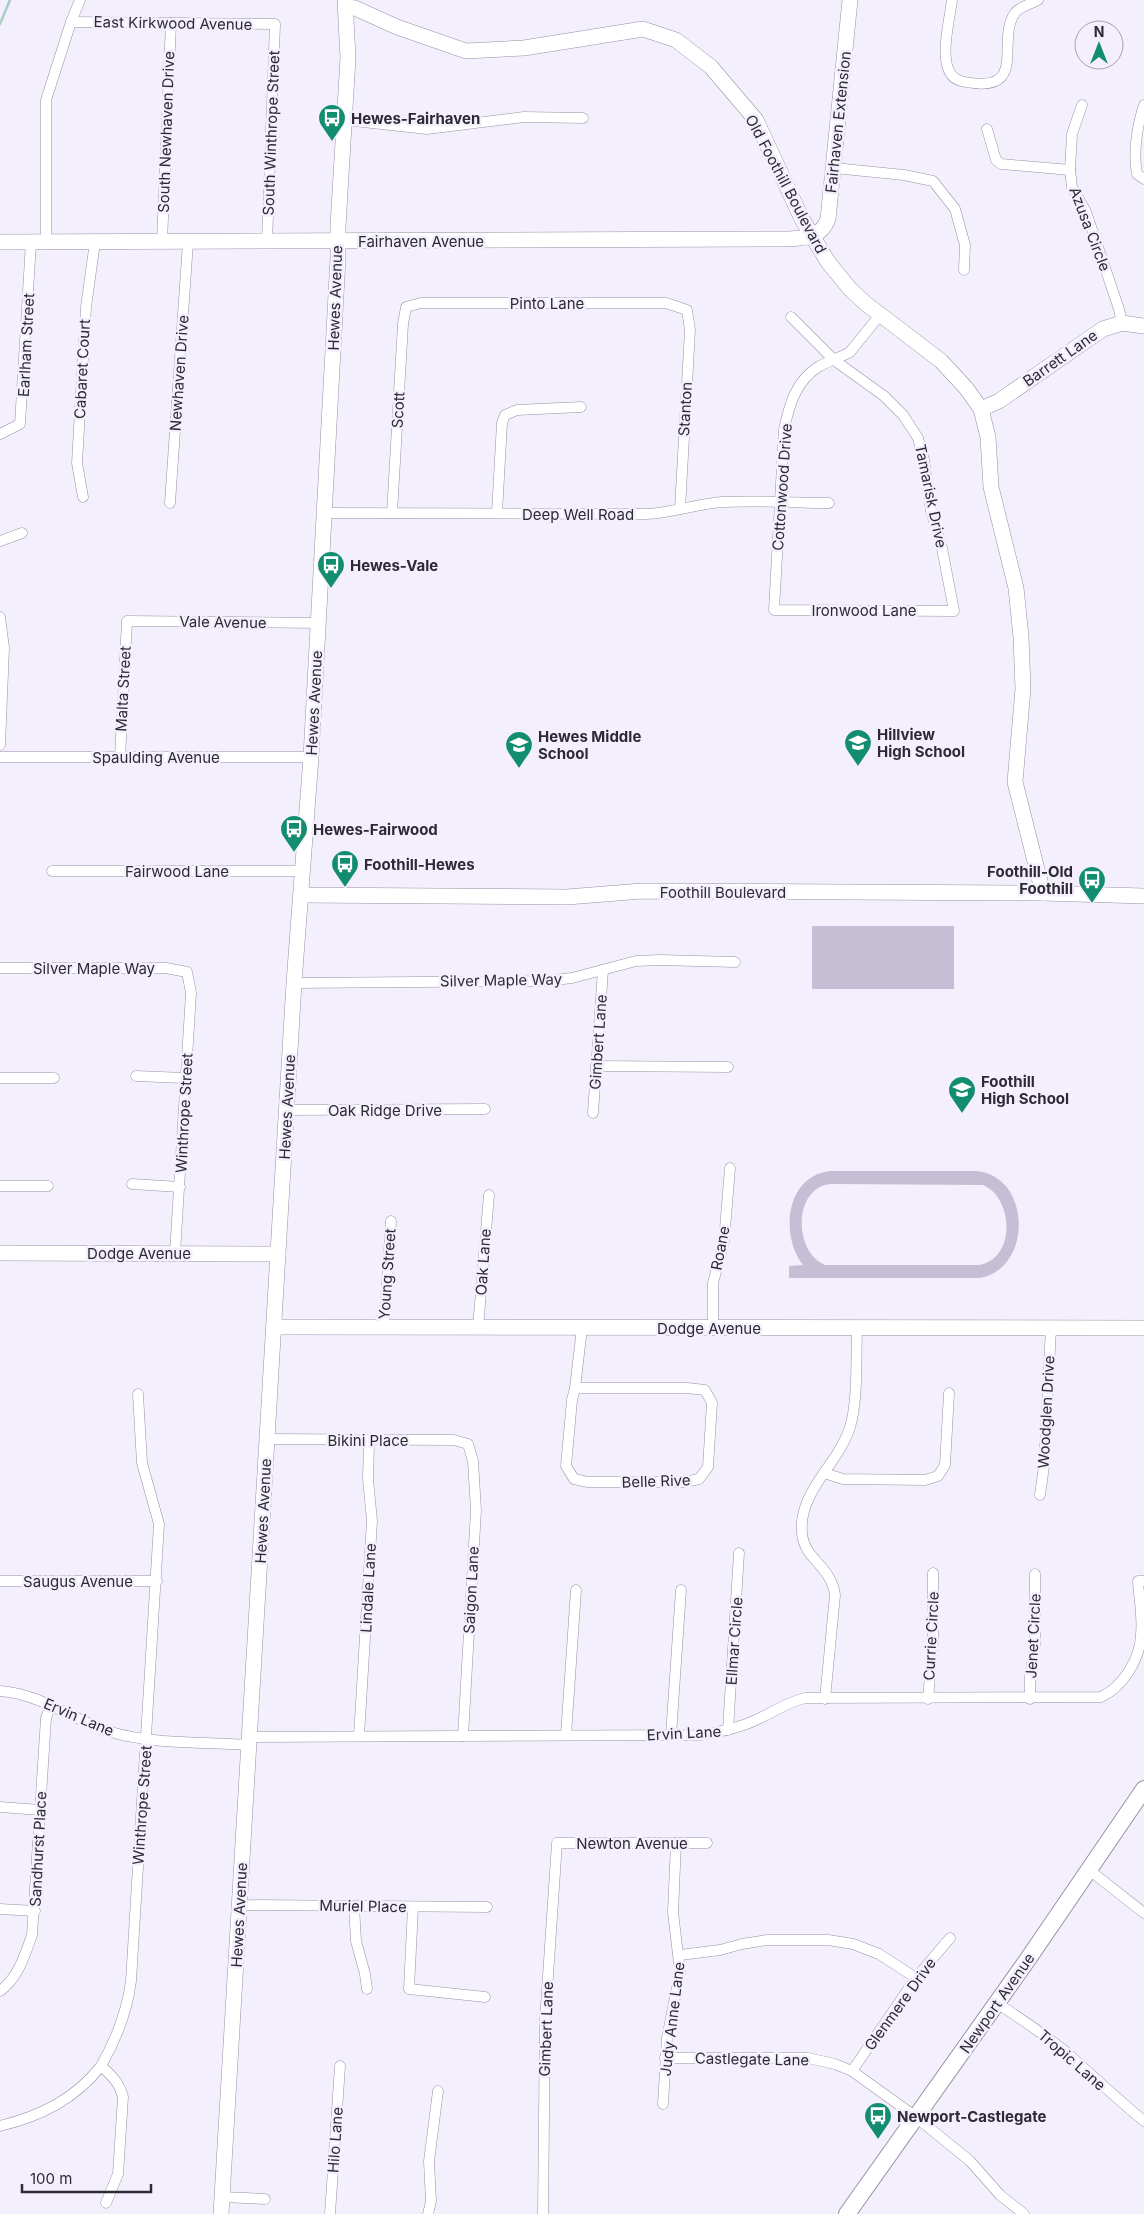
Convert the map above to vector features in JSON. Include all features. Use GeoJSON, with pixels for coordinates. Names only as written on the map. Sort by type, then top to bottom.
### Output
{"type":"FeatureCollection","features":[{"type":"Feature","properties":{"kind":"main road","name":"Newport Avenue"},"geometry":{"type":"LineString","coordinates":[[847,2214],[997,2003],[1144,1789]]}},
{"type":"Feature","properties":{"kind":"street"},"geometry":{"type":"LineString","coordinates":[[39,242],[46,100],[80,0]]}},
{"type":"Feature","properties":{"kind":"street","name":"Fairhaven Extension"},"geometry":{"type":"LineString","coordinates":[[812,236],[821,232],[828,220],[850,0]]}},
{"type":"Feature","properties":{"kind":"street"},"geometry":{"type":"LineString","coordinates":[[952,0],[946,52],[947,69],[950,75],[958,80],[989,84],[1000,78],[1006,67],[1010,25],[1015,13],[1038,0]]}},
{"type":"Feature","properties":{"kind":"street","name":"Hewes Avenue"},"geometry":{"type":"LineString","coordinates":[[221,2214],[286,1110],[319,623],[348,58],[346,4]]}},
{"type":"Feature","properties":{"kind":"street","name":"Old Foothill Boulevard"},"geometry":{"type":"LineString","coordinates":[[346,4],[397,27],[466,51],[524,48],[643,29],[676,40],[711,67],[756,120],[812,236],[839,276],[850,289],[880,315],[941,361],[966,388],[981,409],[986,426],[990,487],[1016,588],[1022,638],[1023,689],[1015,782],[1043,893]]}},
{"type":"Feature","properties":{"kind":"street","name":"East Kirkwood Avenue"},"geometry":{"type":"LineString","coordinates":[[71,22],[275,24]]}},
{"type":"Feature","properties":{"kind":"street","name":"South Newhaven Drive"},"geometry":{"type":"LineString","coordinates":[[162,242],[171,23]]}},
{"type":"Feature","properties":{"kind":"street","name":"South Winthrope Street"},"geometry":{"type":"LineString","coordinates":[[267,242],[275,24]]}},
{"type":"Feature","properties":{"kind":"street","name":"Azusa Circle"},"geometry":{"type":"LineString","coordinates":[[1082,105],[1072,134],[1070,170],[1072,186],[1086,212],[1122,323]]}},
{"type":"Feature","properties":{"kind":"street"},"geometry":{"type":"LineString","coordinates":[[1144,105],[1138,128],[1135,166],[1137,174],[1144,179]]}},
{"type":"Feature","properties":{"kind":"street"},"geometry":{"type":"LineString","coordinates":[[345,120],[427,129],[508,118],[583,118]]}},
{"type":"Feature","properties":{"kind":"street"},"geometry":{"type":"LineString","coordinates":[[987,129],[996,160],[1000,164],[1070,170]]}},
{"type":"Feature","properties":{"kind":"street"},"geometry":{"type":"LineString","coordinates":[[834,168],[913,176],[933,181],[956,209],[965,245],[964,270]]}},
{"type":"Feature","properties":{"kind":"street","name":"Fairhaven Avenue"},"geometry":{"type":"LineString","coordinates":[[0,242],[787,239],[812,236]]}},
{"type":"Feature","properties":{"kind":"street","name":"Earlham Street"},"geometry":{"type":"LineString","coordinates":[[0,434],[20,424],[39,242]]}},
{"type":"Feature","properties":{"kind":"street","name":"Cabaret Court"},"geometry":{"type":"LineString","coordinates":[[83,497],[76,463],[86,307],[95,242]]}},
{"type":"Feature","properties":{"kind":"street","name":"Newhaven Drive"},"geometry":{"type":"LineString","coordinates":[[170,503],[188,242]]}},
{"type":"Feature","properties":{"kind":"street","name":"Pinto Lane"},"geometry":{"type":"LineString","coordinates":[[406,307],[421,303],[666,303],[687,310]]}},
{"type":"Feature","properties":{"kind":"street","name":"Scott"},"geometry":{"type":"LineString","coordinates":[[392,513],[403,324],[406,307]]}},
{"type":"Feature","properties":{"kind":"street","name":"Stanton"},"geometry":{"type":"LineString","coordinates":[[680,509],[690,330],[687,310]]}},
{"type":"Feature","properties":{"kind":"street","name":"Cottonwood Drive"},"geometry":{"type":"LineString","coordinates":[[774,610],[784,430],[789,406],[798,387],[808,375],[818,367],[850,352],[880,315]]}},
{"type":"Feature","properties":{"kind":"street","name":"Tamarisk Drive"},"geometry":{"type":"LineString","coordinates":[[791,317],[834,360],[884,396],[903,415],[918,438],[924,460],[931,511],[942,548],[954,610]]}},
{"type":"Feature","properties":{"kind":"street","name":"Barrett Lane"},"geometry":{"type":"LineString","coordinates":[[981,409],[999,401],[1108,326],[1122,323],[1144,326]]}},
{"type":"Feature","properties":{"kind":"street"},"geometry":{"type":"LineString","coordinates":[[498,514],[502,423],[505,414],[517,410],[581,407]]}},
{"type":"Feature","properties":{"kind":"street","name":"Deep Well Road"},"geometry":{"type":"LineString","coordinates":[[325,513],[646,514],[724,502],[829,503]]}},
{"type":"Feature","properties":{"kind":"street"},"geometry":{"type":"LineString","coordinates":[[0,541],[22,534]]}},
{"type":"Feature","properties":{"kind":"street","name":"Ironwood Lane"},"geometry":{"type":"LineString","coordinates":[[774,610],[954,610]]}},
{"type":"Feature","properties":{"kind":"street"},"geometry":{"type":"LineString","coordinates":[[0,617],[4,648],[0,745]]}},
{"type":"Feature","properties":{"kind":"street","name":"Vale Avenue"},"geometry":{"type":"LineString","coordinates":[[126,621],[319,623]]}},
{"type":"Feature","properties":{"kind":"street","name":"Malta Street"},"geometry":{"type":"LineString","coordinates":[[120,758],[126,621]]}},
{"type":"Feature","properties":{"kind":"street","name":"Spaulding Avenue"},"geometry":{"type":"LineString","coordinates":[[0,757],[311,757]]}},
{"type":"Feature","properties":{"kind":"street","name":"Fairwood Lane"},"geometry":{"type":"LineString","coordinates":[[52,871],[303,871]]}},
{"type":"Feature","properties":{"kind":"street","name":"Foothill Boulevard"},"geometry":{"type":"LineString","coordinates":[[301,895],[567,897],[642,892],[1043,893],[1144,896]]}},
{"type":"Feature","properties":{"kind":"street","name":"Silver Maple Way"},"geometry":{"type":"LineString","coordinates":[[294,983],[545,980],[572,978],[636,961],[735,962]]}},
{"type":"Feature","properties":{"kind":"street","name":"Silver Maple Way"},"geometry":{"type":"LineString","coordinates":[[0,968],[166,968],[187,972]]}},
{"type":"Feature","properties":{"kind":"street","name":"Gimbert Lane"},"geometry":{"type":"LineString","coordinates":[[593,1113],[603,970]]}},
{"type":"Feature","properties":{"kind":"street","name":"Winthrope Street"},"geometry":{"type":"LineString","coordinates":[[175,1253],[191,992],[187,972]]}},
{"type":"Feature","properties":{"kind":"street"},"geometry":{"type":"LineString","coordinates":[[596,1066],[728,1067]]}},
{"type":"Feature","properties":{"kind":"street"},"geometry":{"type":"LineString","coordinates":[[136,1076],[186,1078]]}},
{"type":"Feature","properties":{"kind":"street"},"geometry":{"type":"LineString","coordinates":[[0,1078],[54,1078]]}},
{"type":"Feature","properties":{"kind":"street","name":"Oak Ridge Drive"},"geometry":{"type":"LineString","coordinates":[[286,1110],[484,1109]]}},
{"type":"Feature","properties":{"kind":"street","name":"Roane"},"geometry":{"type":"LineString","coordinates":[[713,1328],[714,1284],[724,1241],[730,1168]]}},
{"type":"Feature","properties":{"kind":"street"},"geometry":{"type":"LineString","coordinates":[[132,1184],[180,1187]]}},
{"type":"Feature","properties":{"kind":"street"},"geometry":{"type":"LineString","coordinates":[[0,1186],[48,1186]]}},
{"type":"Feature","properties":{"kind":"street","name":"Oak Lane"},"geometry":{"type":"LineString","coordinates":[[478,1328],[488,1195]]}},
{"type":"Feature","properties":{"kind":"street","name":"Young Street"},"geometry":{"type":"LineString","coordinates":[[384,1328],[391,1221]]}},
{"type":"Feature","properties":{"kind":"street","name":"Dodge Avenue"},"geometry":{"type":"LineString","coordinates":[[0,1253],[278,1254]]}},
{"type":"Feature","properties":{"kind":"street","name":"Dodge Avenue"},"geometry":{"type":"LineString","coordinates":[[274,1327],[1144,1328]]}},
{"type":"Feature","properties":{"kind":"street","name":"Belle Rive"},"geometry":{"type":"LineString","coordinates":[[576,1388],[687,1388],[705,1390],[712,1403],[708,1467],[699,1478],[685,1482],[588,1482],[574,1479],[566,1466],[572,1400],[576,1388],[582,1328]]}},
{"type":"Feature","properties":{"kind":"street"},"geometry":{"type":"LineString","coordinates":[[826,1699],[835,1595],[828,1573],[811,1555],[804,1543],[802,1531],[806,1504],[824,1473],[840,1451],[851,1426],[857,1328]]}},
{"type":"Feature","properties":{"kind":"street","name":"Woodglen Drive"},"geometry":{"type":"LineString","coordinates":[[1040,1495],[1044,1466],[1050,1328]]}},
{"type":"Feature","properties":{"kind":"street"},"geometry":{"type":"LineString","coordinates":[[824,1473],[843,1479],[925,1480],[938,1476],[945,1465],[949,1393]]}},
{"type":"Feature","properties":{"kind":"street","name":"Winthrope Street"},"geometry":{"type":"LineString","coordinates":[[0,2126],[40,2114],[67,2100],[88,2082],[101,2066],[120,2029],[128,2004],[159,1524],[142,1463],[138,1394]]}},
{"type":"Feature","properties":{"kind":"street","name":"Bikini Place"},"geometry":{"type":"LineString","coordinates":[[267,1439],[454,1440],[468,1444]]}},
{"type":"Feature","properties":{"kind":"street","name":"Lindale Lane"},"geometry":{"type":"LineString","coordinates":[[359,1736],[372,1521],[368,1479],[369,1441]]}},
{"type":"Feature","properties":{"kind":"street","name":"Saigon Lane"},"geometry":{"type":"LineString","coordinates":[[463,1736],[476,1510],[473,1461],[468,1444]]}},
{"type":"Feature","properties":{"kind":"street","name":"Ellmar Circle"},"geometry":{"type":"LineString","coordinates":[[728,1730],[739,1553]]}},
{"type":"Feature","properties":{"kind":"street","name":"Currie Circle"},"geometry":{"type":"LineString","coordinates":[[928,1699],[933,1641],[934,1573]]}},
{"type":"Feature","properties":{"kind":"street","name":"Jenet Circle"},"geometry":{"type":"LineString","coordinates":[[1030,1699],[1030,1677],[1035,1644],[1035,1574]]}},
{"type":"Feature","properties":{"kind":"street","name":"Saugus Avenue"},"geometry":{"type":"LineString","coordinates":[[0,1581],[156,1582]]}},
{"type":"Feature","properties":{"kind":"street","name":"Ervin Lane"},"geometry":{"type":"LineString","coordinates":[[0,1691],[32,1697],[93,1726],[112,1732],[146,1738],[249,1741],[359,1736],[700,1735],[728,1730],[760,1719],[792,1701],[805,1698],[1088,1699],[1110,1693],[1124,1678],[1138,1648],[1141,1636],[1141,1581]]}},
{"type":"Feature","properties":{"kind":"street"},"geometry":{"type":"LineString","coordinates":[[566,1735],[576,1590]]}},
{"type":"Feature","properties":{"kind":"street"},"geometry":{"type":"LineString","coordinates":[[672,1735],[681,1590]]}},
{"type":"Feature","properties":{"kind":"street","name":"Sandhurst Place"},"geometry":{"type":"LineString","coordinates":[[3,1989],[23,1961],[32,1935],[46,1718],[51,1705]]}},
{"type":"Feature","properties":{"kind":"street"},"geometry":{"type":"LineString","coordinates":[[0,1807],[40,1810]]}},
{"type":"Feature","properties":{"kind":"street","name":"Gimbert Lane"},"geometry":{"type":"LineString","coordinates":[[542,2214],[545,2020],[556,1844]]}},
{"type":"Feature","properties":{"kind":"street","name":"Newton Avenue"},"geometry":{"type":"LineString","coordinates":[[556,1844],[707,1844]]}},
{"type":"Feature","properties":{"kind":"street","name":"Judy Anne Lane"},"geometry":{"type":"LineString","coordinates":[[663,2104],[669,2024],[679,1985],[680,1955],[673,1912],[676,1844]]}},
{"type":"Feature","properties":{"kind":"street"},"geometry":{"type":"LineString","coordinates":[[1088,1868],[1144,1913]]}},
{"type":"Feature","properties":{"kind":"street","name":"Muriel Place"},"geometry":{"type":"LineString","coordinates":[[239,1905],[487,1907]]}},
{"type":"Feature","properties":{"kind":"street"},"geometry":{"type":"LineString","coordinates":[[354,1906],[356,1941],[367,1989]]}},
{"type":"Feature","properties":{"kind":"street"},"geometry":{"type":"LineString","coordinates":[[413,1907],[409,1989],[485,1997]]}},
{"type":"Feature","properties":{"kind":"street"},"geometry":{"type":"LineString","coordinates":[[0,1909],[35,1911]]}},
{"type":"Feature","properties":{"kind":"street","name":"Glenmere Drive"},"geometry":{"type":"LineString","coordinates":[[852,2071],[916,1978],[950,1938]]}},
{"type":"Feature","properties":{"kind":"street"},"geometry":{"type":"LineString","coordinates":[[680,1955],[720,1950],[767,1940],[828,1940],[853,1944],[879,1954],[916,1978]]}},
{"type":"Feature","properties":{"kind":"street","name":"Tropic Lane"},"geometry":{"type":"LineString","coordinates":[[997,2003],[1046,2036],[1144,2121]]}},
{"type":"Feature","properties":{"kind":"street","name":"Castlegate Lane"},"geometry":{"type":"LineString","coordinates":[[665,2058],[808,2058],[835,2064],[852,2071],[916,2117],[970,2161],[1000,2195],[1024,2214]]}},
{"type":"Feature","properties":{"kind":"street"},"geometry":{"type":"LineString","coordinates":[[101,2066],[115,2078],[120,2086],[123,2097],[118,2174],[106,2203]]}},
{"type":"Feature","properties":{"kind":"street","name":"Hilo Lane"},"geometry":{"type":"LineString","coordinates":[[330,2214],[340,2066]]}},
{"type":"Feature","properties":{"kind":"street"},"geometry":{"type":"LineString","coordinates":[[428,2214],[431,2201],[429,2161],[438,2091]]}},
{"type":"Feature","properties":{"kind":"street"},"geometry":{"type":"LineString","coordinates":[[222,2197],[265,2199]]}},
{"type":"Feature","properties":{"kind":"shaded area"},"geometry":{"type":"Polygon","coordinates":[[[812,926],[954,926],[954,989],[812,989],[812,926]]]}},
{"type":"Feature","properties":{"kind":"shaded area"},"geometry":{"type":"Polygon","coordinates":[[[831,1171],[975,1171],[994,1176],[1007,1188],[1015,1204],[1019,1222],[1017,1241],[1010,1257],[998,1271],[980,1278],[789,1278],[789,1266],[803,1265],[791,1239],[791,1209],[796,1195],[804,1183],[816,1175],[831,1171]],[[831,1184],[819,1188],[810,1196],[804,1208],[803,1234],[807,1247],[815,1258],[825,1265],[979,1265],[991,1260],[1000,1252],[1005,1240],[1006,1228],[1005,1214],[1001,1202],[993,1192],[983,1185],[831,1184]]]}},
{"type":"Feature","properties":{"kind":"waterway"},"geometry":{"type":"LineString","coordinates":[[0,24],[10,0]]}},
{"type":"Feature","properties":{"kind":"place","name":"Hewes-Fairhaven"},"geometry":{"type":"Point","coordinates":[332,142]}},
{"type":"Feature","properties":{"kind":"place","name":"Hewes-Vale"},"geometry":{"type":"Point","coordinates":[331,589]}},
{"type":"Feature","properties":{"kind":"place","name":"Hillview High School"},"geometry":{"type":"Point","coordinates":[858,767]}},
{"type":"Feature","properties":{"kind":"place","name":"Hewes Middle School"},"geometry":{"type":"Point","coordinates":[519,769]}},
{"type":"Feature","properties":{"kind":"place","name":"Hewes-Fairwood"},"geometry":{"type":"Point","coordinates":[294,853]}},
{"type":"Feature","properties":{"kind":"place","name":"Foothill-Hewes"},"geometry":{"type":"Point","coordinates":[345,888]}},
{"type":"Feature","properties":{"kind":"place","name":"Foothill-Old Foothill"},"geometry":{"type":"Point","coordinates":[1092,904]}},
{"type":"Feature","properties":{"kind":"place","name":"Foothill High School"},"geometry":{"type":"Point","coordinates":[962,1114]}},
{"type":"Feature","properties":{"kind":"place","name":"Newport-Castlegate"},"geometry":{"type":"Point","coordinates":[878,2140]}}]}
